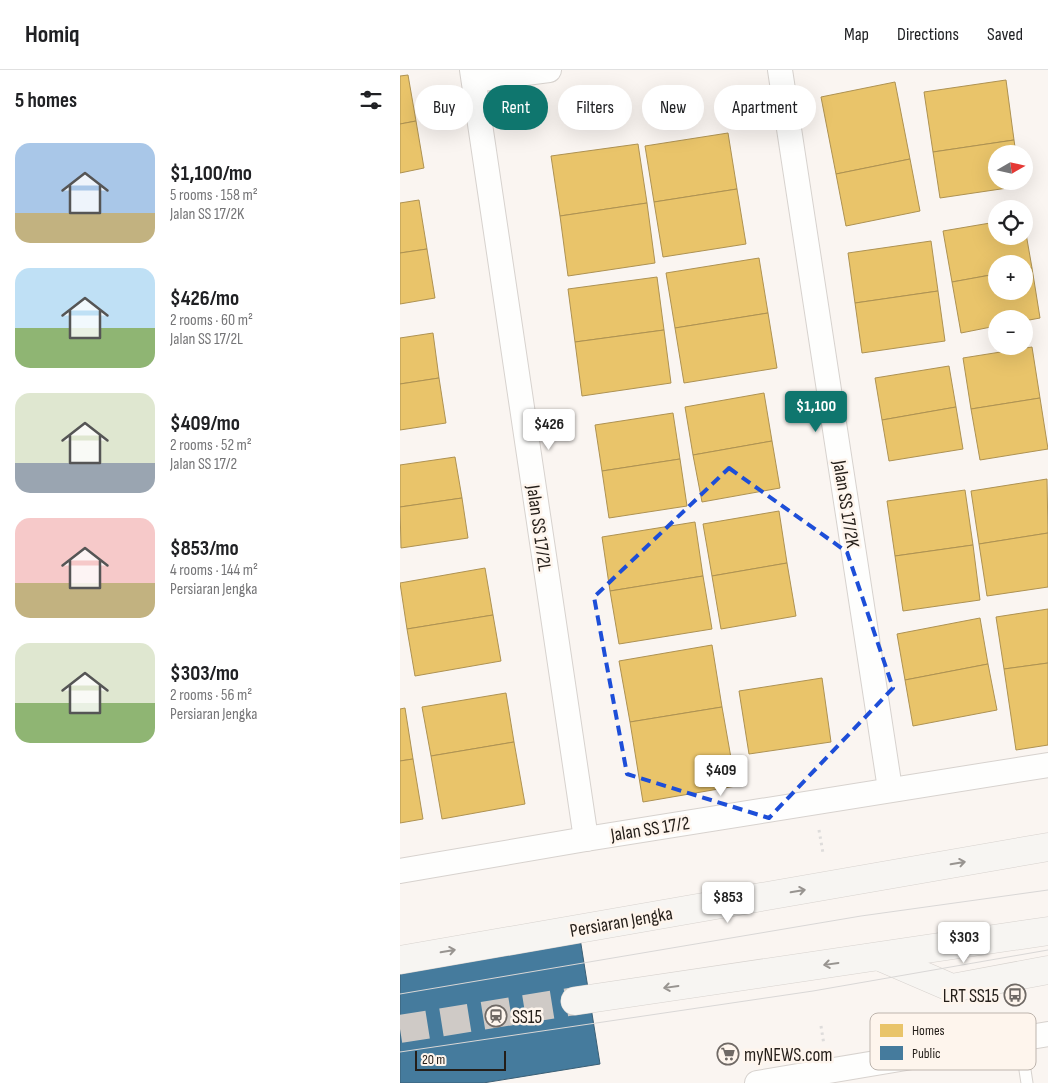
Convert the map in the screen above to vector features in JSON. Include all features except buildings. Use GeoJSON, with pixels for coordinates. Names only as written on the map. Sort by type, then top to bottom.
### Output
{"type":"FeatureCollection","features":[{"type":"Feature","properties":{"kind":"main road","name":"Persiaran Jengka"},"geometry":{"type":"LineString","coordinates":[[400,960],[1048,847]]}},
{"type":"Feature","properties":{"kind":"main road"},"geometry":{"type":"LineString","coordinates":[[575,1002],[1048,931]]}},
{"type":"Feature","properties":{"kind":"main road"},"geometry":{"type":"LineString","coordinates":[[880,957],[952,988],[1048,970]]}},
{"type":"Feature","properties":{"kind":"street"},"geometry":{"type":"LineString","coordinates":[[473,75],[549,70]]}},
{"type":"Feature","properties":{"kind":"street","name":"Jalan SS 17/2K"},"geometry":{"type":"LineString","coordinates":[[780,70],[890,790]]}},
{"type":"Feature","properties":{"kind":"street","name":"Jalan SS 17/2L"},"geometry":{"type":"LineString","coordinates":[[473,75],[586,839]]}},
{"type":"Feature","properties":{"kind":"street","name":"Jalan SS 17/2"},"geometry":{"type":"LineString","coordinates":[[400,870],[1048,765]]}},
{"type":"Feature","properties":{"kind":"street"},"geometry":{"type":"LineString","coordinates":[[756,1083],[850,1075],[873,1070]]}},
{"type":"Feature","properties":{"kind":"lane"},"geometry":{"type":"LineString","coordinates":[[1025,1070],[1027,1083]]}},
{"type":"Feature","properties":{"kind":"highlighted area"},"geometry":{"type":"Polygon","coordinates":[[[729,468],[847,552],[893,688],[769,818],[627,774],[594,597],[729,468]]]}},
{"type":"Feature","properties":{"kind":"tunnel"},"geometry":{"type":"LineString","coordinates":[[400,1029],[575,1001]]}},
{"type":"Feature","properties":{"kind":"tram line"},"geometry":{"type":"LineString","coordinates":[[400,994],[861,916],[1048,890]]}},
{"type":"Feature","properties":{"kind":"tram line"},"geometry":{"type":"LineString","coordinates":[[400,1052],[813,991],[1048,950]]}},
{"type":"Feature","properties":{"kind":"place","name":"LRT SS15"},"geometry":{"type":"Point","coordinates":[1015,995]}},
{"type":"Feature","properties":{"kind":"place","name":"SS15"},"geometry":{"type":"Point","coordinates":[496,1016]}},
{"type":"Feature","properties":{"kind":"place","name":"myNEWS.com"},"geometry":{"type":"Point","coordinates":[728,1054]}}]}
